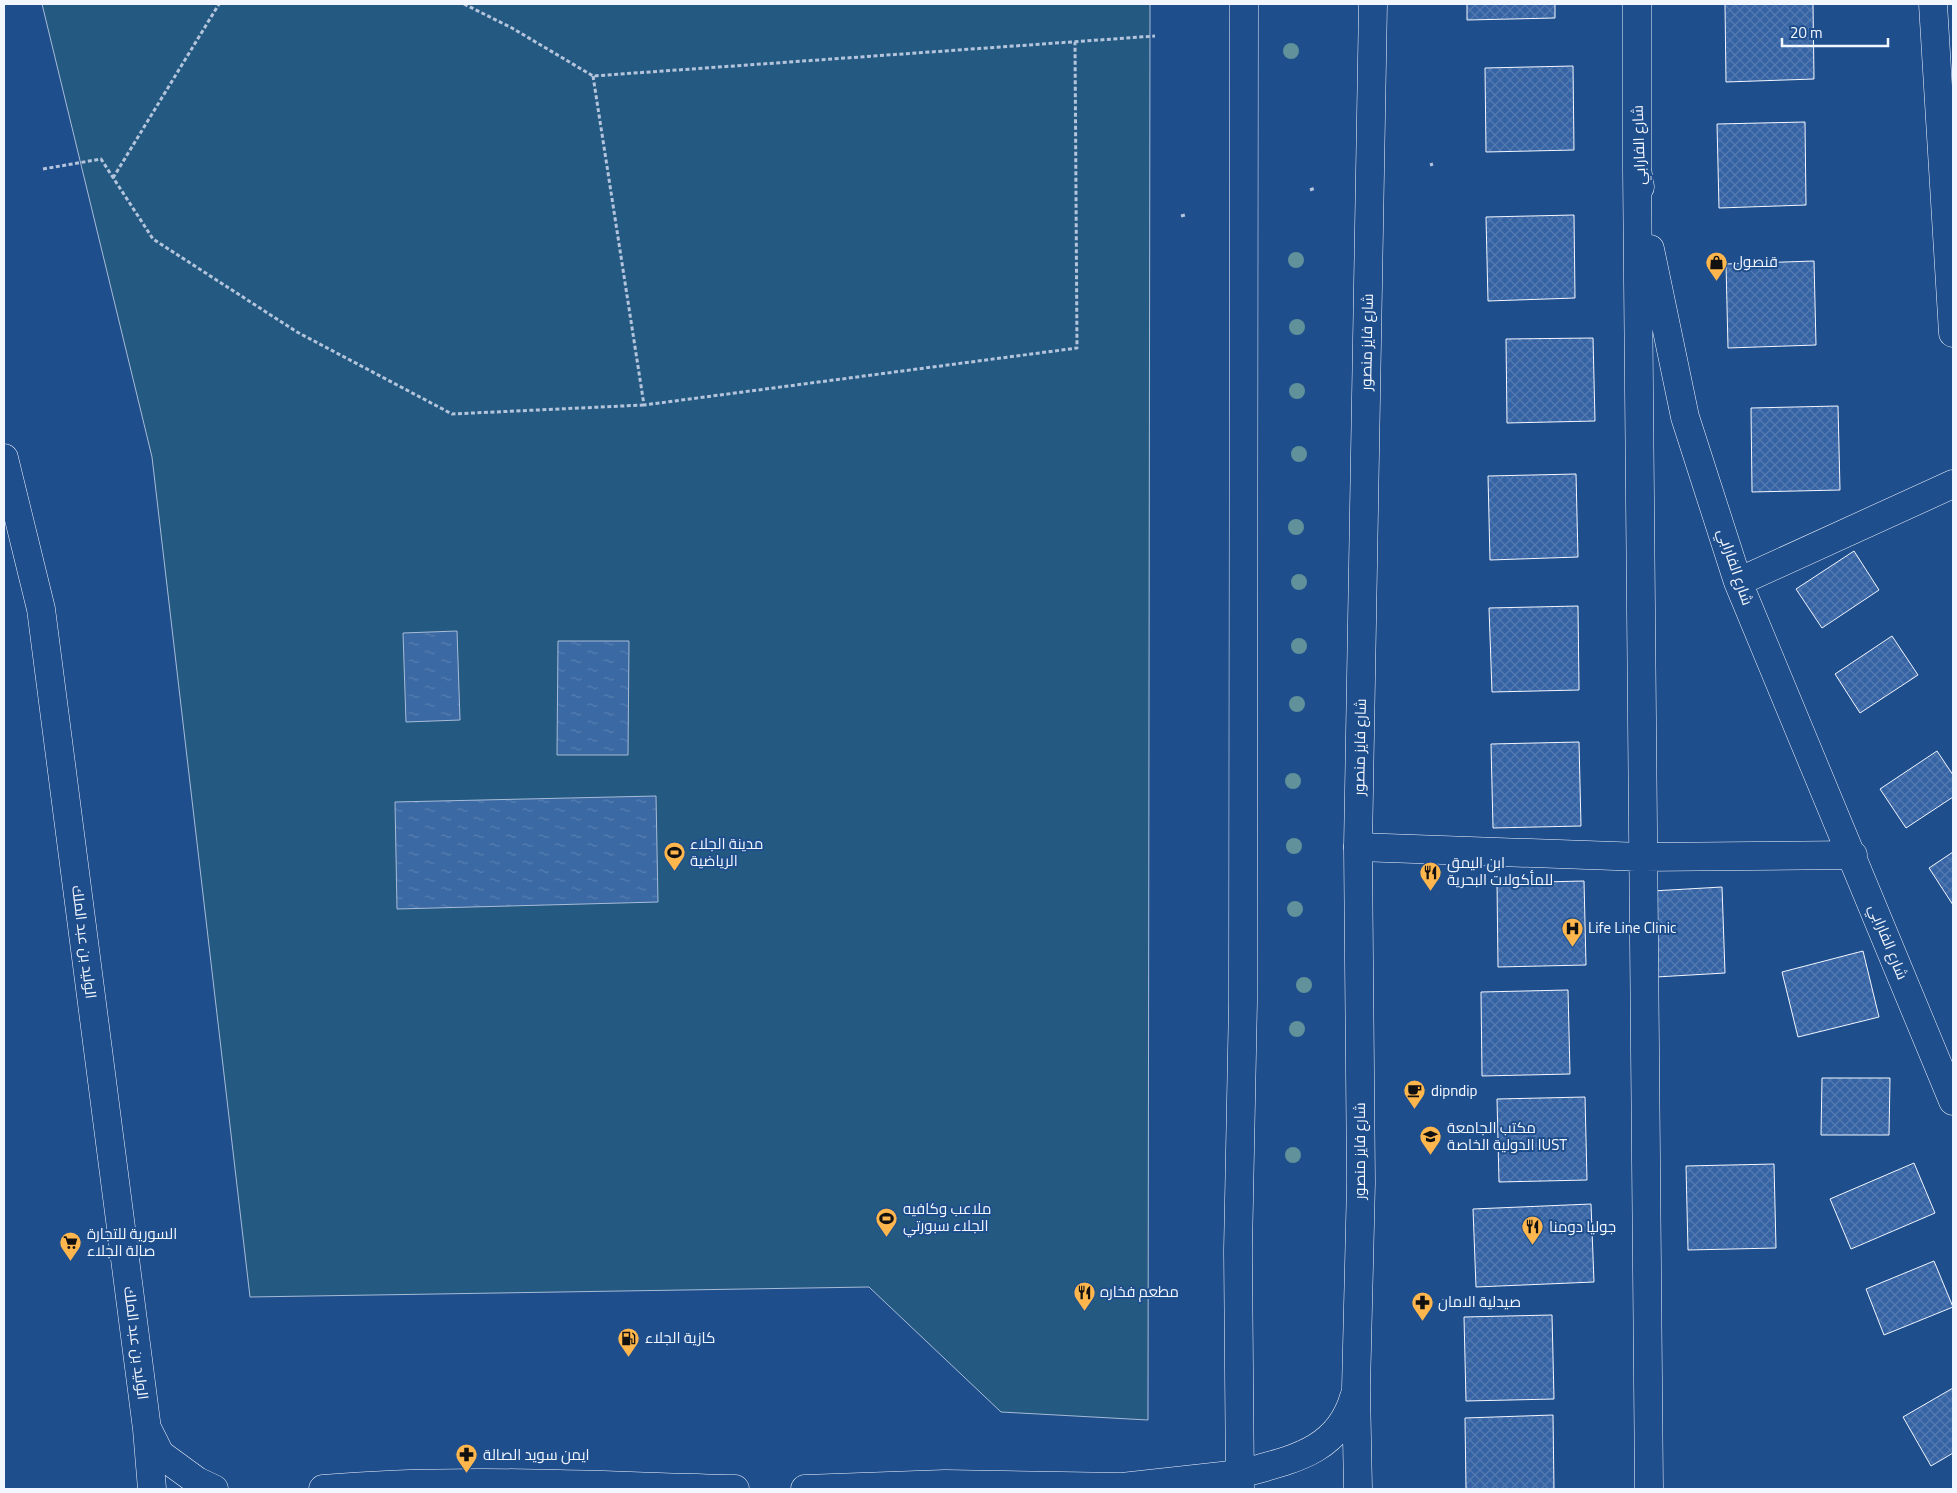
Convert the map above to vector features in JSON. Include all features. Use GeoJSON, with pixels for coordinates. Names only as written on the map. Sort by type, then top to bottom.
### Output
{"type":"FeatureCollection","features":[{"type":"Feature","properties":{"kind":"main road"},"geometry":{"type":"LineString","coordinates":[[1240,1482],[1238,1250],[1243,1002],[1244,4]]}},
{"type":"Feature","properties":{"kind":"main road","name":"شارع فايز منصور"},"geometry":{"type":"LineString","coordinates":[[1358,1489],[1356,1389],[1361,1184],[1358,847],[1373,4]]}},
{"type":"Feature","properties":{"kind":"main road","name":"شارع الفارابي"},"geometry":{"type":"LineString","coordinates":[[1637,4],[1636,169],[1659,296],[1686,417],[1738,582],[1853,855],[1953,1101]]}},
{"type":"Feature","properties":{"kind":"main road"},"geometry":{"type":"LineString","coordinates":[[1934,4],[1953,333]]}},
{"type":"Feature","properties":{"kind":"main road"},"geometry":{"type":"LineString","coordinates":[[1636,169],[1649,1489]]}},
{"type":"Feature","properties":{"kind":"main road","name":"الوليد بن عبد الملك"},"geometry":{"type":"LineString","coordinates":[[4,458],[41,609],[147,1429],[152,1489]]}},
{"type":"Feature","properties":{"kind":"main road"},"geometry":{"type":"LineString","coordinates":[[1738,582],[1953,484]]}},
{"type":"Feature","properties":{"kind":"main road"},"geometry":{"type":"LineString","coordinates":[[1358,847],[1643,857],[1853,855]]}},
{"type":"Feature","properties":{"kind":"main road"},"geometry":{"type":"LineString","coordinates":[[804,1489],[945,1484],[1122,1487],[1240,1482],[1303,1456],[1332,1436],[1343,1422],[1356,1389]]}},
{"type":"Feature","properties":{"kind":"main road"},"geometry":{"type":"LineString","coordinates":[[147,1429],[160,1454],[197,1481],[214,1489]]}},
{"type":"Feature","properties":{"kind":"main road"},"geometry":{"type":"LineString","coordinates":[[324,1489],[366,1485],[531,1484],[735,1489]]}},
{"type":"Feature","properties":{"kind":"path"},"geometry":{"type":"LineString","coordinates":[[113,178],[219,4]]}},
{"type":"Feature","properties":{"kind":"path"},"geometry":{"type":"LineString","coordinates":[[464,4],[512,28],[594,76],[1155,36]]}},
{"type":"Feature","properties":{"kind":"path"},"geometry":{"type":"LineString","coordinates":[[43,169],[101,159],[153,239],[297,332],[452,414],[644,406],[1077,348],[1074,42]]}},
{"type":"Feature","properties":{"kind":"path"},"geometry":{"type":"LineString","coordinates":[[594,76],[644,406]]}},
{"type":"Feature","properties":{"kind":"shaded area","name":"مدينة الجلاء الرياضية"},"geometry":{"type":"Polygon","coordinates":[[[42,4],[1150,4],[1148,1420],[1001,1412],[869,1287],[250,1297],[152,457],[42,4]]]}},
{"type":"Feature","properties":{"kind":"water"},"geometry":{"type":"Polygon","coordinates":[[[457,631],[460,720],[406,722],[403,633],[457,631]]]}},
{"type":"Feature","properties":{"kind":"water"},"geometry":{"type":"Polygon","coordinates":[[[558,641],[629,641],[628,755],[557,755],[558,641]]]}},
{"type":"Feature","properties":{"kind":"water"},"geometry":{"type":"Polygon","coordinates":[[[656,796],[658,902],[397,909],[395,802],[656,796]]]}},
{"type":"Feature","properties":{"kind":"building"},"geometry":{"type":"Polygon","coordinates":[[[1467,4],[1555,4],[1555,18],[1467,20],[1467,4]]]}},
{"type":"Feature","properties":{"kind":"building"},"geometry":{"type":"Polygon","coordinates":[[[1725,4],[1813,4],[1814,79],[1726,82],[1725,4]]]}},
{"type":"Feature","properties":{"kind":"building"},"geometry":{"type":"Polygon","coordinates":[[[1573,66],[1574,150],[1486,152],[1485,68],[1573,66]]]}},
{"type":"Feature","properties":{"kind":"building"},"geometry":{"type":"Polygon","coordinates":[[[1805,122],[1806,205],[1719,208],[1717,124],[1805,122]]]}},
{"type":"Feature","properties":{"kind":"building"},"geometry":{"type":"Polygon","coordinates":[[[1574,215],[1575,298],[1488,301],[1486,217],[1574,215]]]}},
{"type":"Feature","properties":{"kind":"building"},"geometry":{"type":"Polygon","coordinates":[[[1814,261],[1816,345],[1728,348],[1726,264],[1814,261]]]}},
{"type":"Feature","properties":{"kind":"building"},"geometry":{"type":"Polygon","coordinates":[[[1593,338],[1595,421],[1507,423],[1506,339],[1593,338]]]}},
{"type":"Feature","properties":{"kind":"building"},"geometry":{"type":"Polygon","coordinates":[[[1838,406],[1840,490],[1752,492],[1751,408],[1838,406]]]}},
{"type":"Feature","properties":{"kind":"building"},"geometry":{"type":"Polygon","coordinates":[[[1576,474],[1578,557],[1490,560],[1488,476],[1576,474]]]}},
{"type":"Feature","properties":{"kind":"building"},"geometry":{"type":"Polygon","coordinates":[[[1854,551],[1879,590],[1822,628],[1796,589],[1854,551]]]}},
{"type":"Feature","properties":{"kind":"building"},"geometry":{"type":"Polygon","coordinates":[[[1578,606],[1579,690],[1492,692],[1489,608],[1578,606]]]}},
{"type":"Feature","properties":{"kind":"building"},"geometry":{"type":"Polygon","coordinates":[[[1892,636],[1918,675],[1860,713],[1835,674],[1892,636]]]}},
{"type":"Feature","properties":{"kind":"building"},"geometry":{"type":"Polygon","coordinates":[[[1579,742],[1581,826],[1493,828],[1491,744],[1579,742]]]}},
{"type":"Feature","properties":{"kind":"building"},"geometry":{"type":"Polygon","coordinates":[[[1937,751],[1953,775],[1953,797],[1906,828],[1880,789],[1937,751]]]}},
{"type":"Feature","properties":{"kind":"building"},"geometry":{"type":"Polygon","coordinates":[[[1953,852],[1953,905],[1929,868],[1953,852]]]}},
{"type":"Feature","properties":{"kind":"building"},"geometry":{"type":"Polygon","coordinates":[[[1584,881],[1586,965],[1498,967],[1497,883],[1584,881]]]}},
{"type":"Feature","properties":{"kind":"building"},"geometry":{"type":"Polygon","coordinates":[[[1722,887],[1725,973],[1656,977],[1652,891],[1722,887]]]}},
{"type":"Feature","properties":{"kind":"building"},"geometry":{"type":"Polygon","coordinates":[[[1863,951],[1879,1017],[1798,1037],[1782,972],[1863,951]]]}},
{"type":"Feature","properties":{"kind":"building"},"geometry":{"type":"Polygon","coordinates":[[[1568,990],[1570,1074],[1482,1076],[1481,992],[1568,990]]]}},
{"type":"Feature","properties":{"kind":"building"},"geometry":{"type":"Polygon","coordinates":[[[1822,1078],[1890,1078],[1889,1135],[1821,1135],[1822,1078]]]}},
{"type":"Feature","properties":{"kind":"building"},"geometry":{"type":"Polygon","coordinates":[[[1585,1097],[1587,1180],[1499,1182],[1497,1099],[1585,1097]]]}},
{"type":"Feature","properties":{"kind":"building"},"geometry":{"type":"Polygon","coordinates":[[[1914,1163],[1935,1213],[1851,1249],[1830,1199],[1914,1163]]]}},
{"type":"Feature","properties":{"kind":"building"},"geometry":{"type":"Polygon","coordinates":[[[1774,1164],[1776,1248],[1688,1250],[1686,1166],[1774,1164]]]}},
{"type":"Feature","properties":{"kind":"building"},"geometry":{"type":"Polygon","coordinates":[[[1591,1204],[1594,1282],[1476,1287],[1473,1209],[1591,1204]]]}},
{"type":"Feature","properties":{"kind":"building"},"geometry":{"type":"Polygon","coordinates":[[[1934,1261],[1953,1307],[1884,1335],[1866,1289],[1934,1261]]]}},
{"type":"Feature","properties":{"kind":"building"},"geometry":{"type":"Polygon","coordinates":[[[1552,1315],[1554,1399],[1466,1401],[1464,1317],[1552,1315]]]}},
{"type":"Feature","properties":{"kind":"building"},"geometry":{"type":"Polygon","coordinates":[[[1953,1388],[1953,1453],[1931,1466],[1903,1417],[1953,1388]]]}},
{"type":"Feature","properties":{"kind":"building"},"geometry":{"type":"Polygon","coordinates":[[[1553,1415],[1554,1489],[1466,1489],[1465,1418],[1553,1415]]]}},
{"type":"Feature","properties":{"kind":"place","name":"قنصول"},"geometry":{"type":"Point","coordinates":[1717,281]}},
{"type":"Feature","properties":{"kind":"place","name":"مدينة الجلاء الرياضية"},"geometry":{"type":"Point","coordinates":[674,872]}},
{"type":"Feature","properties":{"kind":"place","name":"ابن اليمق للمأكولات البحرية"},"geometry":{"type":"Point","coordinates":[1431,891]}},
{"type":"Feature","properties":{"kind":"place","name":"Life Line Clinic"},"geometry":{"type":"Point","coordinates":[1572,947]}},
{"type":"Feature","properties":{"kind":"place","name":"dipndip"},"geometry":{"type":"Point","coordinates":[1415,1110]}},
{"type":"Feature","properties":{"kind":"place","name":"مكتب الجامعة الدولية الخاصة IUST"},"geometry":{"type":"Point","coordinates":[1431,1156]}},
{"type":"Feature","properties":{"kind":"place","name":"ملاعب وكافيه الجلاء سبورتي"},"geometry":{"type":"Point","coordinates":[887,1237]}},
{"type":"Feature","properties":{"kind":"place","name":"جوليا دومنا"},"geometry":{"type":"Point","coordinates":[1533,1246]}},
{"type":"Feature","properties":{"kind":"place","name":"السورية للتجارة صالة الجلاء"},"geometry":{"type":"Point","coordinates":[71,1262]}},
{"type":"Feature","properties":{"kind":"place","name":"مطعم فخاره"},"geometry":{"type":"Point","coordinates":[1084,1311]}},
{"type":"Feature","properties":{"kind":"place","name":"صيدلية الامان"},"geometry":{"type":"Point","coordinates":[1422,1321]}},
{"type":"Feature","properties":{"kind":"place","name":"كازية الجلاء"},"geometry":{"type":"Point","coordinates":[629,1357]}},
{"type":"Feature","properties":{"kind":"place","name":"ايمن سويد الصالة"},"geometry":{"type":"Point","coordinates":[467,1474]}}]}
